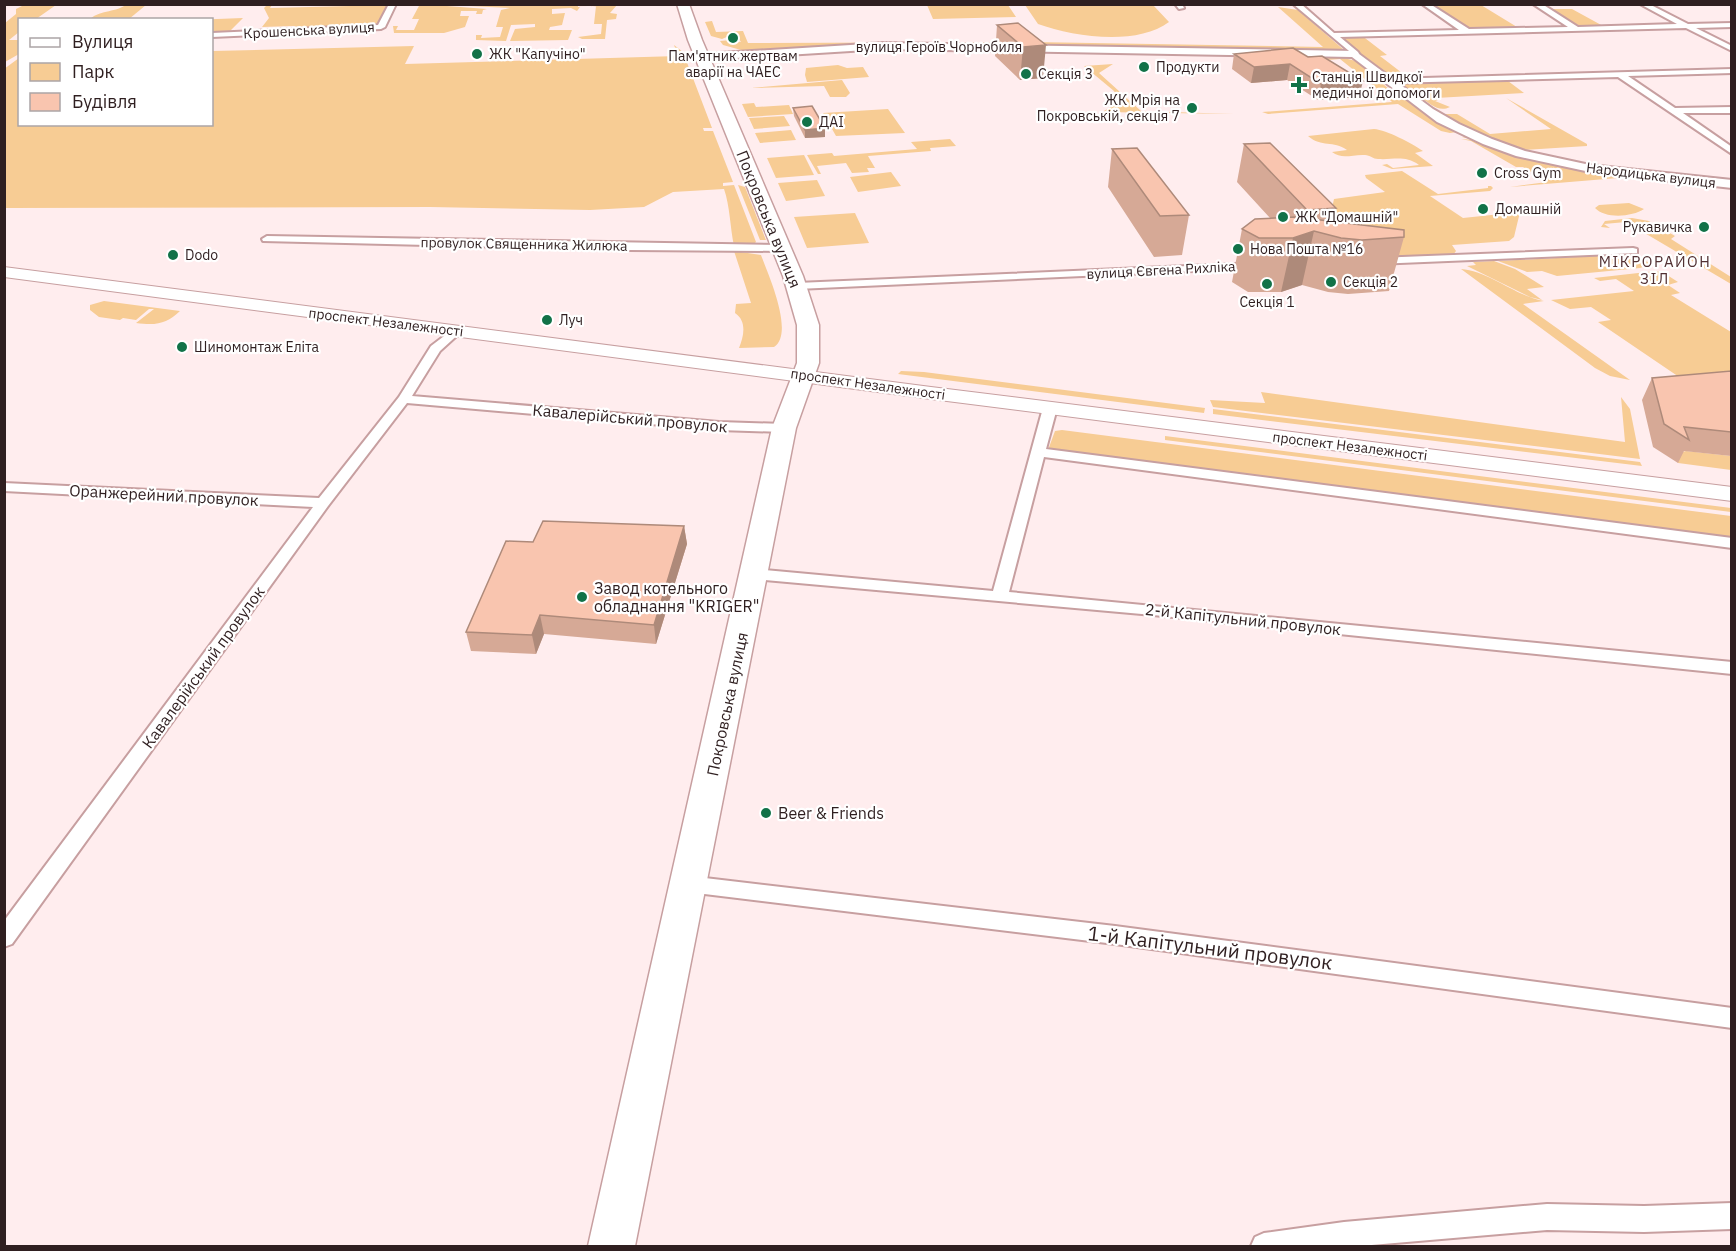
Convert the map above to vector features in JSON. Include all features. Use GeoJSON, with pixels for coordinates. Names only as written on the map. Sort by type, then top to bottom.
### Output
{"type":"FeatureCollection","features":[{"type":"Feature","properties":{"kind":"highway","name":"Покровська вулиця"},"geometry":{"type":"LineString","coordinates":[[611,1246],[784,428],[789,410],[805,375],[811,336],[797,286],[683,4]]}},
{"type":"Feature","properties":{"kind":"main road","name":"проспект Незалежності"},"geometry":{"type":"LineString","coordinates":[[4,272],[1731,494]]}},
{"type":"Feature","properties":{"kind":"street","name":"Крошенська вулиця"},"geometry":{"type":"LineString","coordinates":[[213,35],[381,27],[393,4]]}},
{"type":"Feature","properties":{"kind":"street","name":"Народицька вулиця"},"geometry":{"type":"LineString","coordinates":[[1296,4],[1403,93],[1454,126],[1498,146],[1603,170],[1731,184]]}},
{"type":"Feature","properties":{"kind":"street"},"geometry":{"type":"LineString","coordinates":[[1425,4],[1466,32]]}},
{"type":"Feature","properties":{"kind":"street"},"geometry":{"type":"LineString","coordinates":[[1536,4],[1577,29]]}},
{"type":"Feature","properties":{"kind":"street"},"geometry":{"type":"LineString","coordinates":[[1643,4],[1731,49]]}},
{"type":"Feature","properties":{"kind":"street"},"geometry":{"type":"LineString","coordinates":[[1334,35],[1731,25]]}},
{"type":"Feature","properties":{"kind":"street","name":"вулиця Героїв Чорнобиля"},"geometry":{"type":"LineString","coordinates":[[703,57],[883,46],[1355,54]]}},
{"type":"Feature","properties":{"kind":"street"},"geometry":{"type":"LineString","coordinates":[[1390,81],[1731,71]]}},
{"type":"Feature","properties":{"kind":"street"},"geometry":{"type":"LineString","coordinates":[[1621,75],[1731,151]]}},
{"type":"Feature","properties":{"kind":"street"},"geometry":{"type":"LineString","coordinates":[[1672,111],[1731,111]]}},
{"type":"Feature","properties":{"kind":"street","name":"провулок Священника Жилюка"},"geometry":{"type":"LineString","coordinates":[[267,239],[665,248],[781,248]]}},
{"type":"Feature","properties":{"kind":"street"},"geometry":{"type":"LineString","coordinates":[[1359,262],[1633,251]]}},
{"type":"Feature","properties":{"kind":"street","name":"вулиця Євгена Рихліка"},"geometry":{"type":"LineString","coordinates":[[797,286],[1267,265]]}},
{"type":"Feature","properties":{"kind":"street","name":"Кавалерійський провулок"},"geometry":{"type":"LineString","coordinates":[[4,938],[323,503],[404,399],[435,349],[456,331]]}},
{"type":"Feature","properties":{"kind":"street","name":"Кавалерійський провулок"},"geometry":{"type":"LineString","coordinates":[[404,399],[719,426],[784,428]]}},
{"type":"Feature","properties":{"kind":"street"},"geometry":{"type":"LineString","coordinates":[[1000,596],[1050,408]]}},
{"type":"Feature","properties":{"kind":"street"},"geometry":{"type":"LineString","coordinates":[[1038,452],[1731,543]]}},
{"type":"Feature","properties":{"kind":"street","name":"Оранжерейний провулок"},"geometry":{"type":"LineString","coordinates":[[4,487],[323,503]]}},
{"type":"Feature","properties":{"kind":"street","name":"2-й Капітульний провулок"},"geometry":{"type":"LineString","coordinates":[[754,574],[1731,668]]}},
{"type":"Feature","properties":{"kind":"street","name":"1-й Капітульний провулок"},"geometry":{"type":"LineString","coordinates":[[688,884],[1115,935],[1731,1018]]}},
{"type":"Feature","properties":{"kind":"street"},"geometry":{"type":"LineString","coordinates":[[1264,1246],[1344,1235],[1547,1217],[1644,1219],[1731,1216]]}},
{"type":"Feature","properties":{"kind":"green space"},"geometry":{"type":"Polygon","coordinates":[[[127,4],[146,5],[130,18],[92,18],[127,4]]]}},
{"type":"Feature","properties":{"kind":"green space"},"geometry":{"type":"Polygon","coordinates":[[[420,4],[487,9],[483,10],[482,14],[476,14],[477,11],[461,11],[460,16],[469,16],[465,27],[444,33],[394,33],[393,26],[398,26],[396,30],[414,30],[419,19],[412,19],[420,4]]]}},
{"type":"Feature","properties":{"kind":"green space"},"geometry":{"type":"Polygon","coordinates":[[[24,5],[56,5],[37,18],[18,18],[18,33],[9,40],[18,40],[18,55],[5,62],[5,23],[16,14],[16,9],[24,5]]]}},
{"type":"Feature","properties":{"kind":"green space"},"geometry":{"type":"Polygon","coordinates":[[[272,5],[270,8],[390,5],[380,24],[308,29],[293,26],[262,27],[269,18],[264,8],[272,5]]]}},
{"type":"Feature","properties":{"kind":"green space"},"geometry":{"type":"Polygon","coordinates":[[[449,5],[578,5],[578,7],[589,6],[580,7],[577,11],[571,8],[552,9],[552,14],[565,13],[562,25],[550,27],[549,30],[572,30],[568,40],[510,41],[515,29],[535,27],[535,24],[511,25],[506,41],[476,40],[476,35],[482,35],[481,38],[500,37],[503,27],[496,27],[501,10],[510,8],[449,5]]]}},
{"type":"Feature","properties":{"kind":"green space"},"geometry":{"type":"Polygon","coordinates":[[[617,5],[610,13],[617,14],[616,19],[607,20],[605,39],[578,37],[601,34],[602,24],[594,24],[596,6],[617,5]]]}},
{"type":"Feature","properties":{"kind":"green space"},"geometry":{"type":"Polygon","coordinates":[[[927,5],[1008,5],[1016,17],[933,19],[927,5]]]}},
{"type":"Feature","properties":{"kind":"green space"},"geometry":{"type":"Polygon","coordinates":[[[1025,5],[1153,5],[1169,22],[1156,30],[1123,37],[1069,33],[1038,24],[1025,5]]]}},
{"type":"Feature","properties":{"kind":"green space"},"geometry":{"type":"Polygon","coordinates":[[[1431,5],[1481,5],[1517,27],[1468,28],[1431,5]]]}},
{"type":"Feature","properties":{"kind":"green space"},"geometry":{"type":"Polygon","coordinates":[[[1278,7],[1298,10],[1344,50],[962,45],[752,53],[723,45],[720,41],[741,42],[737,36],[732,37],[731,35],[722,39],[711,36],[705,22],[712,21],[716,32],[743,31],[748,43],[1032,42],[1323,47],[1278,7]]]}},
{"type":"Feature","properties":{"kind":"green space"},"geometry":{"type":"Polygon","coordinates":[[[1549,9],[1572,9],[1603,26],[1580,26],[1549,9]]]}},
{"type":"Feature","properties":{"kind":"green space"},"geometry":{"type":"Polygon","coordinates":[[[243,18],[230,31],[247,31],[254,28],[252,31],[213,34],[213,19],[243,18]]]}},
{"type":"Feature","properties":{"kind":"green space"},"geometry":{"type":"Polygon","coordinates":[[[1361,35],[1387,55],[1380,56],[1406,76],[1423,78],[1391,78],[1345,42],[1343,37],[1361,35]]]}},
{"type":"Feature","properties":{"kind":"green space"},"geometry":{"type":"Polygon","coordinates":[[[674,45],[683,52],[712,128],[703,128],[704,131],[713,131],[733,182],[723,183],[723,186],[734,185],[756,242],[754,244],[734,246],[724,189],[673,192],[644,207],[590,210],[430,207],[5,208],[4,69],[18,59],[18,126],[213,126],[213,51],[414,46],[405,64],[678,56],[674,45]]]}},
{"type":"Feature","properties":{"kind":"green space"},"geometry":{"type":"Polygon","coordinates":[[[1336,55],[1339,58],[1342,58],[1340,55],[1358,60],[1344,58],[1356,61],[1396,95],[1386,96],[1340,59],[1314,61],[1306,56],[1336,55]]]}},
{"type":"Feature","properties":{"kind":"green space"},"geometry":{"type":"Polygon","coordinates":[[[1113,64],[1099,73],[1141,111],[1234,114],[1102,112],[1120,102],[1114,91],[1084,66],[1113,64]]]}},
{"type":"Feature","properties":{"kind":"green space"},"geometry":{"type":"Polygon","coordinates":[[[838,65],[847,68],[863,67],[869,77],[807,82],[806,68],[838,65]]]}},
{"type":"Feature","properties":{"kind":"green space"},"geometry":{"type":"Polygon","coordinates":[[[1504,78],[1524,93],[1436,98],[1438,100],[1435,101],[1450,107],[1446,109],[1435,107],[1420,98],[1432,107],[1430,107],[1401,83],[1504,78]]]}},
{"type":"Feature","properties":{"kind":"green space"},"geometry":{"type":"Polygon","coordinates":[[[842,80],[850,93],[846,97],[830,97],[824,86],[751,88],[842,80]]]}},
{"type":"Feature","properties":{"kind":"green space"},"geometry":{"type":"Polygon","coordinates":[[[1388,98],[1408,100],[1457,132],[1441,131],[1398,104],[1268,114],[1262,112],[1392,102],[1388,98]]]}},
{"type":"Feature","properties":{"kind":"green space"},"geometry":{"type":"Polygon","coordinates":[[[1506,98],[1587,146],[1523,150],[1462,125],[1444,114],[1457,114],[1490,134],[1551,129],[1506,98]]]}},
{"type":"Feature","properties":{"kind":"green space"},"geometry":{"type":"Polygon","coordinates":[[[754,103],[756,107],[789,105],[793,114],[748,117],[742,104],[754,103]]]}},
{"type":"Feature","properties":{"kind":"green space"},"geometry":{"type":"Polygon","coordinates":[[[888,109],[905,133],[836,136],[823,113],[888,109]]]}},
{"type":"Feature","properties":{"kind":"green space"},"geometry":{"type":"Polygon","coordinates":[[[784,116],[790,126],[754,129],[749,118],[784,116]]]}},
{"type":"Feature","properties":{"kind":"green space"},"geometry":{"type":"Polygon","coordinates":[[[1374,129],[1392,134],[1423,151],[1415,153],[1433,166],[1392,169],[1382,165],[1387,164],[1393,168],[1419,165],[1404,159],[1376,159],[1365,155],[1340,156],[1332,152],[1347,150],[1337,145],[1318,142],[1308,136],[1374,129]]]}},
{"type":"Feature","properties":{"kind":"green space"},"geometry":{"type":"Polygon","coordinates":[[[791,130],[796,140],[760,143],[755,133],[791,130]]]}},
{"type":"Feature","properties":{"kind":"green space"},"geometry":{"type":"Polygon","coordinates":[[[1469,136],[1503,152],[1618,178],[1510,187],[1547,182],[1523,167],[1516,167],[1471,141],[1461,139],[1474,140],[1462,137],[1469,136]]]}},
{"type":"Feature","properties":{"kind":"green space"},"geometry":{"type":"Polygon","coordinates":[[[950,139],[956,146],[930,148],[931,151],[868,156],[875,168],[867,168],[869,172],[852,173],[846,163],[817,166],[821,174],[818,174],[807,155],[832,153],[834,156],[917,149],[911,142],[950,139]]]}},
{"type":"Feature","properties":{"kind":"green space"},"geometry":{"type":"Polygon","coordinates":[[[804,155],[814,175],[776,178],[767,158],[804,155]]]}},
{"type":"Feature","properties":{"kind":"green space"},"geometry":{"type":"Polygon","coordinates":[[[1402,171],[1438,194],[1491,186],[1493,188],[1490,191],[1430,196],[1463,218],[1520,212],[1514,237],[1509,241],[1452,245],[1456,251],[1453,255],[1383,259],[1339,237],[1330,217],[1334,199],[1385,192],[1365,175],[1402,171]]]}},
{"type":"Feature","properties":{"kind":"green space"},"geometry":{"type":"Polygon","coordinates":[[[891,172],[901,186],[858,192],[850,177],[891,172]]]}},
{"type":"Feature","properties":{"kind":"green space"},"geometry":{"type":"Polygon","coordinates":[[[817,180],[825,196],[786,201],[778,183],[817,180]]]}},
{"type":"Feature","properties":{"kind":"green space"},"geometry":{"type":"Polygon","coordinates":[[[738,185],[745,187],[766,240],[760,240],[738,185]]]}},
{"type":"Feature","properties":{"kind":"green space"},"geometry":{"type":"Polygon","coordinates":[[[1629,203],[1644,209],[1633,214],[1619,216],[1599,212],[1595,208],[1599,205],[1629,203]]]}},
{"type":"Feature","properties":{"kind":"green space"},"geometry":{"type":"Polygon","coordinates":[[[855,213],[869,243],[807,248],[794,217],[855,213]]]}},
{"type":"Feature","properties":{"kind":"green space"},"geometry":{"type":"Polygon","coordinates":[[[1632,218],[1649,221],[1675,236],[1671,239],[1731,277],[1731,284],[1626,222],[1604,224],[1610,228],[1601,227],[1605,221],[1632,218]]]}},
{"type":"Feature","properties":{"kind":"green space"},"geometry":{"type":"Polygon","coordinates":[[[734,251],[761,255],[774,289],[781,317],[780,340],[774,347],[739,348],[743,324],[735,313],[736,304],[751,303],[734,251]]]}},
{"type":"Feature","properties":{"kind":"green space"},"geometry":{"type":"Polygon","coordinates":[[[1631,254],[1652,264],[1640,268],[1557,276],[1542,271],[1527,272],[1498,261],[1631,254]]]}},
{"type":"Feature","properties":{"kind":"green space"},"geometry":{"type":"Polygon","coordinates":[[[1494,261],[1515,269],[1544,287],[1527,289],[1542,300],[1530,297],[1467,266],[1476,265],[1473,262],[1494,261]]]}},
{"type":"Feature","properties":{"kind":"green space"},"geometry":{"type":"Polygon","coordinates":[[[1461,269],[1482,274],[1523,294],[1544,301],[1523,304],[1630,380],[1610,376],[1595,368],[1461,269]]]}},
{"type":"Feature","properties":{"kind":"green space"},"geometry":{"type":"Polygon","coordinates":[[[1656,271],[1678,282],[1668,285],[1680,293],[1671,295],[1731,332],[1731,386],[1682,379],[1598,322],[1611,320],[1591,307],[1570,309],[1551,300],[1634,291],[1616,279],[1600,281],[1594,278],[1656,271]]]}},
{"type":"Feature","properties":{"kind":"green space"},"geometry":{"type":"Polygon","coordinates":[[[104,301],[180,311],[161,323],[136,323],[154,309],[149,309],[136,320],[99,317],[90,310],[90,305],[104,301]]]}},
{"type":"Feature","properties":{"kind":"green space"},"geometry":{"type":"Polygon","coordinates":[[[901,371],[1205,408],[1204,413],[898,374],[901,371]]]}},
{"type":"Feature","properties":{"kind":"green space"},"geometry":{"type":"Polygon","coordinates":[[[1261,392],[1625,442],[1621,397],[1630,409],[1640,459],[1213,407],[1210,400],[1265,403],[1261,392]]]}},
{"type":"Feature","properties":{"kind":"green space"},"geometry":{"type":"Polygon","coordinates":[[[1213,409],[1640,462],[1642,466],[1213,414],[1213,409]]]}},
{"type":"Feature","properties":{"kind":"green space"},"geometry":{"type":"Polygon","coordinates":[[[1062,430],[1731,516],[1731,538],[1048,450],[1055,431],[1062,430]]]}},
{"type":"Feature","properties":{"kind":"green space"},"geometry":{"type":"Polygon","coordinates":[[[1165,436],[1731,508],[1731,512],[1165,440],[1165,436]]]}},
{"type":"Feature","properties":{"kind":"green space"},"geometry":{"type":"Polygon","coordinates":[[[1686,451],[1731,456],[1731,470],[1678,463],[1676,458],[1679,453],[1686,451]]]}},
{"type":"Feature","properties":{"kind":"building"},"geometry":{"type":"Polygon","coordinates":[[[1018,23],[1046,45],[1023,47],[997,25],[1018,23]]]}},
{"type":"Feature","properties":{"kind":"building"},"geometry":{"type":"Polygon","coordinates":[[[1293,48],[1308,57],[1322,56],[1363,81],[1321,84],[1290,64],[1254,67],[1234,54],[1293,48]]]}},
{"type":"Feature","properties":{"kind":"building"},"geometry":{"type":"Polygon","coordinates":[[[812,106],[825,128],[805,130],[793,108],[812,106]]]}},
{"type":"Feature","properties":{"kind":"building"},"geometry":{"type":"Polygon","coordinates":[[[1270,143],[1336,208],[1307,210],[1244,144],[1270,143]]]}},
{"type":"Feature","properties":{"kind":"building"},"geometry":{"type":"Polygon","coordinates":[[[1137,148],[1189,215],[1160,216],[1112,149],[1137,148]]]}},
{"type":"Feature","properties":{"kind":"building"},"geometry":{"type":"Polygon","coordinates":[[[1295,217],[1404,230],[1404,237],[1362,240],[1341,238],[1314,231],[1293,238],[1259,238],[1242,229],[1255,219],[1295,217]]]}},
{"type":"Feature","properties":{"kind":"building"},"geometry":{"type":"Polygon","coordinates":[[[1731,371],[1731,432],[1684,427],[1689,440],[1664,424],[1652,378],[1731,371]]]}},
{"type":"Feature","properties":{"kind":"building","name":"Завод котельного обладнання \"KRIGER\""},"geometry":{"type":"Polygon","coordinates":[[[543,521],[684,526],[654,625],[540,615],[532,635],[466,632],[506,541],[533,542],[543,521]]]}},
{"type":"Feature","properties":{"kind":"place","name":"Пам'ятник жертвам аварії на ЧАЕС"},"geometry":{"type":"Point","coordinates":[733,38]}},
{"type":"Feature","properties":{"kind":"place","name":"ЖК \"Капучіно\""},"geometry":{"type":"Point","coordinates":[477,54]}},
{"type":"Feature","properties":{"kind":"place","name":"Продукти"},"geometry":{"type":"Point","coordinates":[1144,67]}},
{"type":"Feature","properties":{"kind":"place","name":"Секція 3"},"geometry":{"type":"Point","coordinates":[1026,74]}},
{"type":"Feature","properties":{"kind":"place","name":"Станція Швидкої медичної допомоги"},"geometry":{"type":"Point","coordinates":[1299,85]}},
{"type":"Feature","properties":{"kind":"place","name":"ЖК Мрія на Покровській, секція 7"},"geometry":{"type":"Point","coordinates":[1192,108]}},
{"type":"Feature","properties":{"kind":"place","name":"ДАІ"},"geometry":{"type":"Point","coordinates":[807,122]}},
{"type":"Feature","properties":{"kind":"place","name":"Cross Gym"},"geometry":{"type":"Point","coordinates":[1482,173]}},
{"type":"Feature","properties":{"kind":"place","name":"Домашній"},"geometry":{"type":"Point","coordinates":[1483,209]}},
{"type":"Feature","properties":{"kind":"place","name":"ЖК \"Домашній\""},"geometry":{"type":"Point","coordinates":[1283,217]}},
{"type":"Feature","properties":{"kind":"place","name":"Рукавичка"},"geometry":{"type":"Point","coordinates":[1704,227]}},
{"type":"Feature","properties":{"kind":"place","name":"Нова Пошта №16"},"geometry":{"type":"Point","coordinates":[1238,249]}},
{"type":"Feature","properties":{"kind":"place","name":"Dodo"},"geometry":{"type":"Point","coordinates":[173,255]}},
{"type":"Feature","properties":{"kind":"place","name":"Секція 2"},"geometry":{"type":"Point","coordinates":[1331,282]}},
{"type":"Feature","properties":{"kind":"place","name":"Секція 1"},"geometry":{"type":"Point","coordinates":[1267,284]}},
{"type":"Feature","properties":{"kind":"place","name":"Луч"},"geometry":{"type":"Point","coordinates":[547,320]}},
{"type":"Feature","properties":{"kind":"place","name":"Шиномонтаж Еліта"},"geometry":{"type":"Point","coordinates":[182,347]}},
{"type":"Feature","properties":{"kind":"place","name":"Завод котельного обладнання \"KRIGER\""},"geometry":{"type":"Point","coordinates":[582,597]}},
{"type":"Feature","properties":{"kind":"place","name":"Beer & Friends"},"geometry":{"type":"Point","coordinates":[766,813]}},
{"type":"Feature","properties":{"kind":"district","name":"МІКРОРАЙОН ЗІЛ"},"geometry":{"type":"Point","coordinates":[1655,270]}}]}
